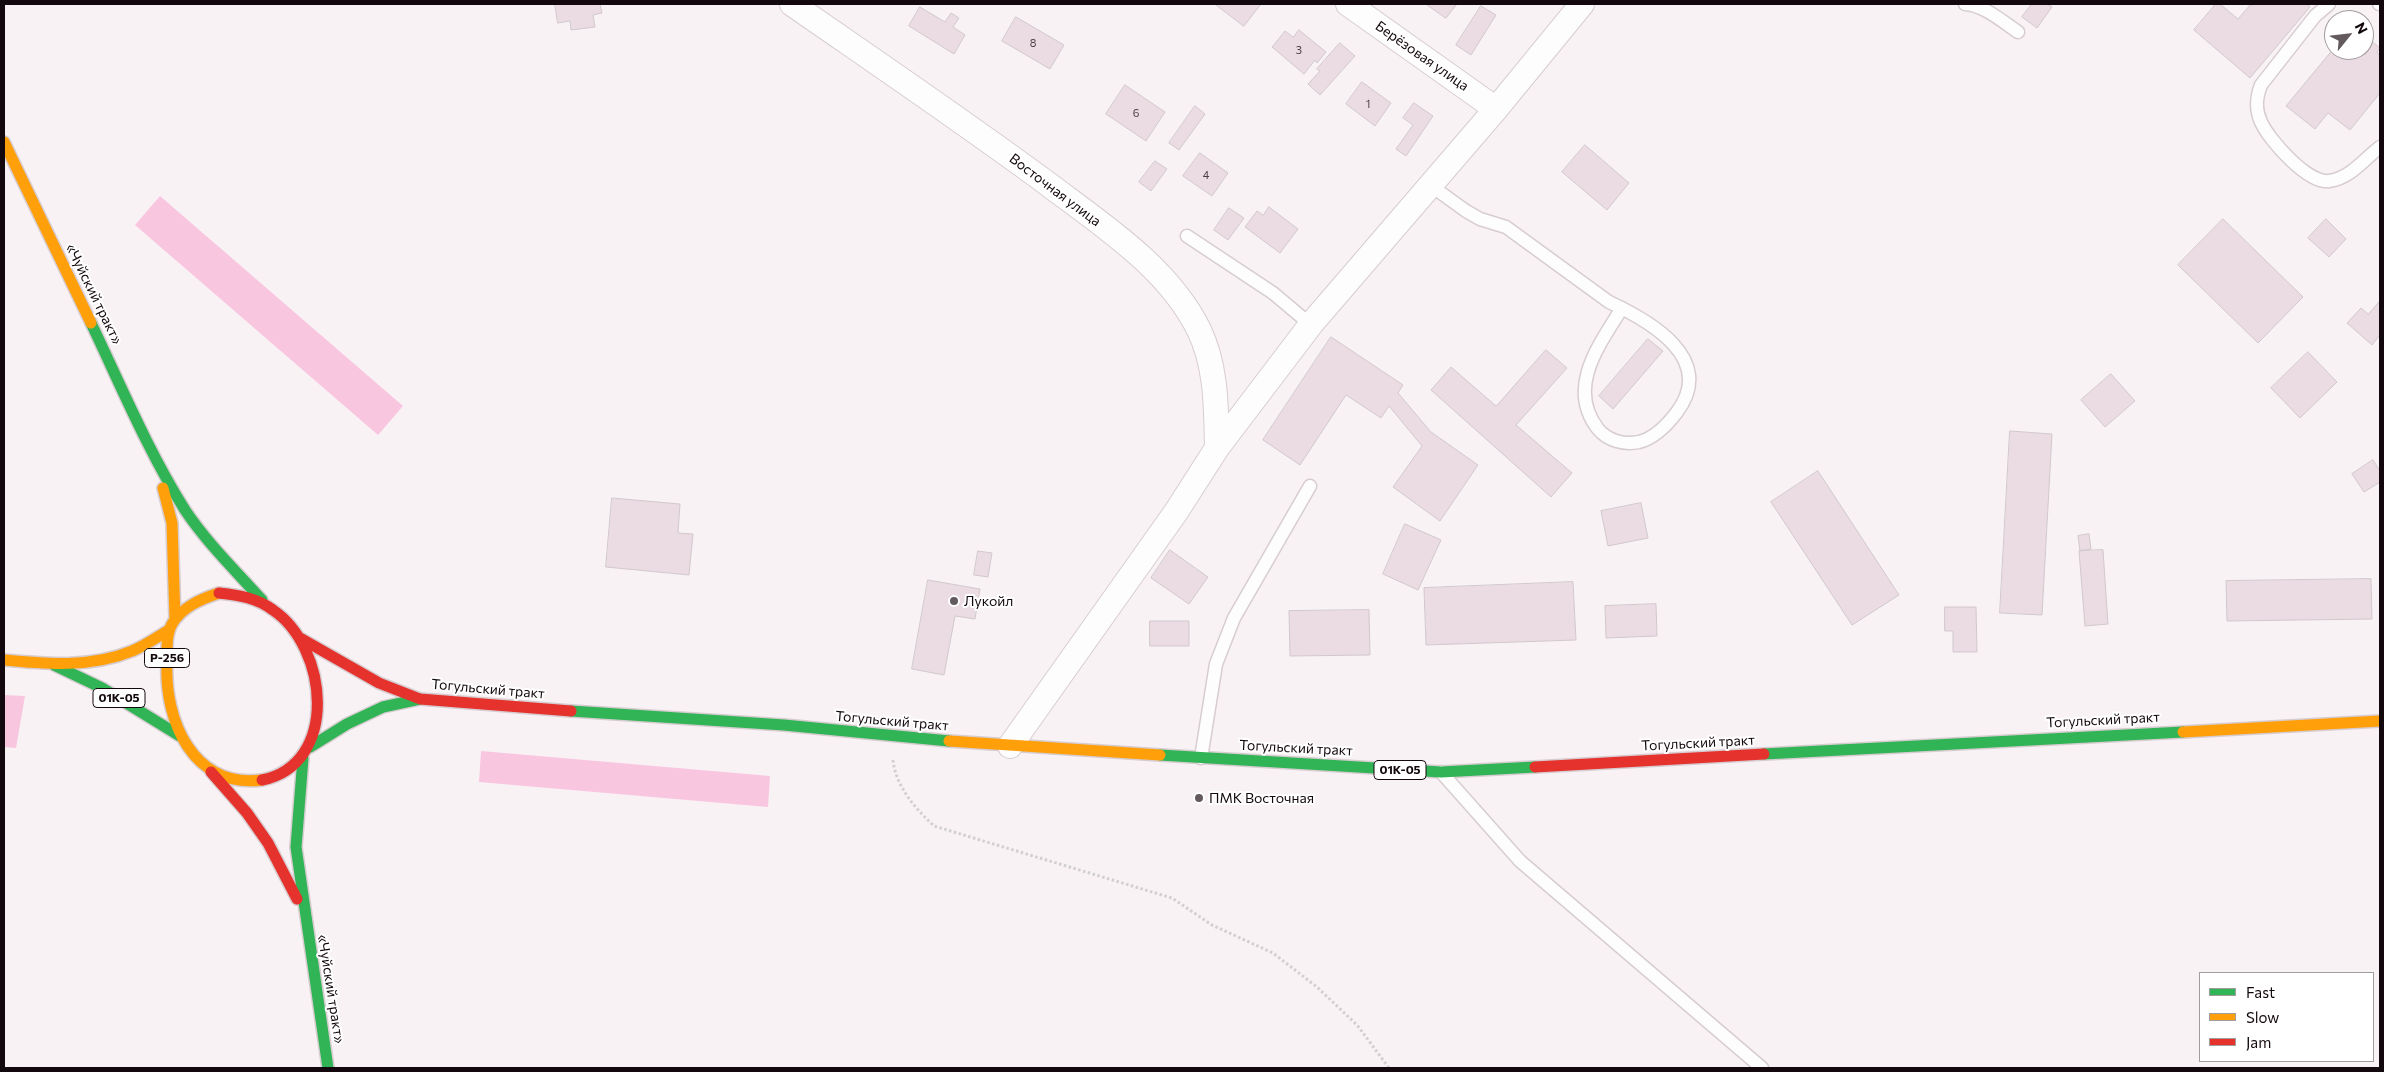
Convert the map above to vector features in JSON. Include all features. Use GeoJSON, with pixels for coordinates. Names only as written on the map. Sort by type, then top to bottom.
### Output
{"type":"FeatureCollection","features":[{"type":"Feature","properties":{"kind":"main road","name":"«Чуйский тракт»"},"geometry":{"type":"LineString","coordinates":[[4,142],[156,460],[186,511],[208,540],[262,600],[281,615],[300,638],[310,663],[318,694],[317,717],[310,747],[303,758],[282,775],[260,782],[240,781],[211,772]]}},
{"type":"Feature","properties":{"kind":"main road","name":"«Чуйский тракт»"},"geometry":{"type":"LineString","coordinates":[[156,460],[172,524],[175,619]]}},
{"type":"Feature","properties":{"kind":"main road","name":"«Чуйский тракт»"},"geometry":{"type":"LineString","coordinates":[[262,600],[237,594],[219,593],[202,599],[175,619],[169,630],[165,676],[180,736],[202,765],[211,772],[247,813],[268,843],[304,914]]}},
{"type":"Feature","properties":{"kind":"main road","name":"01К-05"},"geometry":{"type":"LineString","coordinates":[[4,660],[54,665],[104,659],[131,652],[169,630]]}},
{"type":"Feature","properties":{"kind":"main road","name":"01К-05"},"geometry":{"type":"LineString","coordinates":[[300,638],[379,683],[420,698]]}},
{"type":"Feature","properties":{"kind":"main road","name":"01К-05"},"geometry":{"type":"LineString","coordinates":[[54,665],[102,688],[180,736]]}},
{"type":"Feature","properties":{"kind":"main road","name":"Тогульский тракт"},"geometry":{"type":"LineString","coordinates":[[420,698],[666,718],[784,725],[890,737],[1010,746],[1441,772],[2380,721]]}},
{"type":"Feature","properties":{"kind":"main road","name":"01К-05"},"geometry":{"type":"LineString","coordinates":[[310,747],[347,724],[384,707],[420,698]]}},
{"type":"Feature","properties":{"kind":"main road","name":"«Чуйский тракт»"},"geometry":{"type":"LineString","coordinates":[[303,758],[296,847],[304,914],[328,1068]]}},
{"type":"Feature","properties":{"kind":"street","name":"Восточная улица"},"geometry":{"type":"LineString","coordinates":[[792,4],[1011,156],[1101,224],[1166,283],[1199,330],[1208,356],[1216,392],[1217,448]]}},
{"type":"Feature","properties":{"kind":"street","name":"Берёзовая улица"},"geometry":{"type":"LineString","coordinates":[[1348,4],[1496,109]]}},
{"type":"Feature","properties":{"kind":"street"},"geometry":{"type":"LineString","coordinates":[[1010,746],[1176,512],[1217,448],[1311,325],[1496,109],[1582,4]]}},
{"type":"Feature","properties":{"kind":"lane"},"geometry":{"type":"LineString","coordinates":[[1965,4],[1977,6],[2018,32]]}},
{"type":"Feature","properties":{"kind":"lane"},"geometry":{"type":"LineString","coordinates":[[2329,4],[2315,16],[2261,85],[2256,97],[2261,122],[2282,152],[2308,174],[2319,180],[2329,181],[2353,171],[2380,147]]}},
{"type":"Feature","properties":{"kind":"lane"},"geometry":{"type":"LineString","coordinates":[[1430,185],[1473,215],[1506,227],[1609,302],[1622,308],[1657,328],[1670,339],[1688,371],[1690,388],[1684,403],[1659,432],[1641,442],[1623,444],[1612,440],[1602,433],[1591,419],[1584,391],[1596,348],[1622,308]]}},
{"type":"Feature","properties":{"kind":"lane"},"geometry":{"type":"LineString","coordinates":[[1187,236],[1266,288],[1311,325]]}},
{"type":"Feature","properties":{"kind":"lane"},"geometry":{"type":"LineString","coordinates":[[1201,758],[1216,664],[1234,618],[1310,486]]}},
{"type":"Feature","properties":{"kind":"lane"},"geometry":{"type":"LineString","coordinates":[[1441,772],[1520,861],[1762,1068]]}},
{"type":"Feature","properties":{"kind":"path"},"geometry":{"type":"LineString","coordinates":[[890,737],[894,772],[913,806],[934,826],[1172,898],[1212,925],[1273,953],[1317,987],[1357,1025],[1389,1068]]}},
{"type":"Feature","properties":{"kind":"shaded area"},"geometry":{"type":"Polygon","coordinates":[[[160,196],[403,406],[378,435],[135,225],[160,196]]]}},
{"type":"Feature","properties":{"kind":"shaded area"},"geometry":{"type":"Polygon","coordinates":[[[4,695],[25,696],[16,748],[4,747],[4,695]]]}},
{"type":"Feature","properties":{"kind":"shaded area"},"geometry":{"type":"Polygon","coordinates":[[[481,751],[770,776],[768,807],[479,782],[481,751]]]}},
{"type":"Feature","properties":{"kind":"building"},"geometry":{"type":"Polygon","coordinates":[[[555,4],[600,4],[602,13],[593,15],[595,27],[571,30],[570,21],[558,23],[555,4]]]}},
{"type":"Feature","properties":{"kind":"building"},"geometry":{"type":"Polygon","coordinates":[[[1215,4],[1261,4],[1244,26],[1215,4]]]}},
{"type":"Feature","properties":{"kind":"building"},"geometry":{"type":"Polygon","coordinates":[[[1426,4],[1457,4],[1446,18],[1426,4]]]}},
{"type":"Feature","properties":{"kind":"building"},"geometry":{"type":"Polygon","coordinates":[[[2032,4],[2047,4],[2052,7],[2037,28],[2022,17],[2032,4]]]}},
{"type":"Feature","properties":{"kind":"building"},"geometry":{"type":"Polygon","coordinates":[[[2216,4],[2220,4],[2238,19],[2251,4],[2307,4],[2310,7],[2250,78],[2194,30],[2216,4]]]}},
{"type":"Feature","properties":{"kind":"building"},"geometry":{"type":"Polygon","coordinates":[[[1481,6],[1496,15],[1471,55],[1456,45],[1481,6]]]}},
{"type":"Feature","properties":{"kind":"building"},"geometry":{"type":"Polygon","coordinates":[[[920,7],[945,22],[951,13],[959,18],[953,27],[965,35],[954,54],[909,26],[920,7]]]}},
{"type":"Feature","properties":{"kind":"building"},"geometry":{"type":"Polygon","coordinates":[[[1016,17],[1064,45],[1050,69],[1002,41],[1016,17]]]}},
{"type":"Feature","properties":{"kind":"building"},"geometry":{"type":"Polygon","coordinates":[[[1299,30],[1326,52],[1317,63],[1315,60],[1304,74],[1272,47],[1285,31],[1293,37],[1299,30]]]}},
{"type":"Feature","properties":{"kind":"building"},"geometry":{"type":"Polygon","coordinates":[[[1340,43],[1355,56],[1320,95],[1308,84],[1320,71],[1317,69],[1340,43]]]}},
{"type":"Feature","properties":{"kind":"building"},"geometry":{"type":"Polygon","coordinates":[[[2374,43],[2380,48],[2377,52],[2380,55],[2380,93],[2350,130],[2328,113],[2315,129],[2286,106],[2324,60],[2374,60],[2374,43]]]}},
{"type":"Feature","properties":{"kind":"building"},"geometry":{"type":"Polygon","coordinates":[[[1362,82],[1391,103],[1375,126],[1346,104],[1362,82]]]}},
{"type":"Feature","properties":{"kind":"building"},"geometry":{"type":"Polygon","coordinates":[[[1125,85],[1165,112],[1146,141],[1106,114],[1125,85]]]}},
{"type":"Feature","properties":{"kind":"building"},"geometry":{"type":"Polygon","coordinates":[[[1414,103],[1433,116],[1406,156],[1396,149],[1413,125],[1403,118],[1414,103]]]}},
{"type":"Feature","properties":{"kind":"building"},"geometry":{"type":"Polygon","coordinates":[[[1195,106],[1205,114],[1179,150],[1169,143],[1195,106]]]}},
{"type":"Feature","properties":{"kind":"building"},"geometry":{"type":"Polygon","coordinates":[[[1585,145],[1629,183],[1607,210],[1562,172],[1585,145]]]}},
{"type":"Feature","properties":{"kind":"building"},"geometry":{"type":"Polygon","coordinates":[[[1200,153],[1228,173],[1212,196],[1183,176],[1200,153]]]}},
{"type":"Feature","properties":{"kind":"building"},"geometry":{"type":"Polygon","coordinates":[[[1155,161],[1167,169],[1151,191],[1139,182],[1155,161]]]}},
{"type":"Feature","properties":{"kind":"building"},"geometry":{"type":"Polygon","coordinates":[[[1269,207],[1298,229],[1280,253],[1245,227],[1257,211],[1263,215],[1269,207]]]}},
{"type":"Feature","properties":{"kind":"building"},"geometry":{"type":"Polygon","coordinates":[[[1229,208],[1244,218],[1228,240],[1214,230],[1229,208]]]}},
{"type":"Feature","properties":{"kind":"building"},"geometry":{"type":"Polygon","coordinates":[[[2223,219],[2303,297],[2258,343],[2178,265],[2223,219]]]}},
{"type":"Feature","properties":{"kind":"building"},"geometry":{"type":"Polygon","coordinates":[[[2326,219],[2346,239],[2329,257],[2308,238],[2326,219]]]}},
{"type":"Feature","properties":{"kind":"building"},"geometry":{"type":"Polygon","coordinates":[[[2380,301],[2380,335],[2372,345],[2347,323],[2361,308],[2368,314],[2380,301]]]}},
{"type":"Feature","properties":{"kind":"building"},"geometry":{"type":"Polygon","coordinates":[[[1331,337],[1403,385],[1398,393],[1431,432],[1478,465],[1440,521],[1393,487],[1422,446],[1389,406],[1381,418],[1346,395],[1300,465],[1263,440],[1331,337]]]}},
{"type":"Feature","properties":{"kind":"building"},"geometry":{"type":"Polygon","coordinates":[[[1648,339],[1663,351],[1613,409],[1599,396],[1648,339]]]}},
{"type":"Feature","properties":{"kind":"building"},"geometry":{"type":"Polygon","coordinates":[[[1546,350],[1567,368],[1516,425],[1572,473],[1551,497],[1431,390],[1451,367],[1496,406],[1546,350]]]}},
{"type":"Feature","properties":{"kind":"building"},"geometry":{"type":"Polygon","coordinates":[[[2308,352],[2337,382],[2300,418],[2271,388],[2308,352]]]}},
{"type":"Feature","properties":{"kind":"building"},"geometry":{"type":"Polygon","coordinates":[[[2111,374],[2135,401],[2105,427],[2081,400],[2111,374]]]}},
{"type":"Feature","properties":{"kind":"building"},"geometry":{"type":"Polygon","coordinates":[[[2010,431],[2052,434],[2042,615],[2000,613],[2010,431]]]}},
{"type":"Feature","properties":{"kind":"building"},"geometry":{"type":"Polygon","coordinates":[[[2373,460],[2380,471],[2380,482],[2364,492],[2352,474],[2373,460]]]}},
{"type":"Feature","properties":{"kind":"building"},"geometry":{"type":"Polygon","coordinates":[[[1818,471],[1899,595],[1852,625],[1771,502],[1818,471]]]}},
{"type":"Feature","properties":{"kind":"building"},"geometry":{"type":"Polygon","coordinates":[[[612,498],[680,504],[678,533],[693,534],[689,575],[606,567],[612,498]]]}},
{"type":"Feature","properties":{"kind":"building"},"geometry":{"type":"Polygon","coordinates":[[[1641,503],[1648,538],[1608,546],[1601,511],[1641,503]]]}},
{"type":"Feature","properties":{"kind":"building"},"geometry":{"type":"Polygon","coordinates":[[[1405,524],[1441,540],[1418,590],[1383,574],[1405,524]]]}},
{"type":"Feature","properties":{"kind":"building"},"geometry":{"type":"Polygon","coordinates":[[[2089,534],[2091,549],[2080,551],[2078,536],[2089,534]]]}},
{"type":"Feature","properties":{"kind":"building"},"geometry":{"type":"Polygon","coordinates":[[[1170,550],[1208,577],[1189,604],[1151,578],[1170,550]]]}},
{"type":"Feature","properties":{"kind":"building"},"geometry":{"type":"Polygon","coordinates":[[[2103,550],[2108,624],[2085,626],[2079,551],[2103,550]]]}},
{"type":"Feature","properties":{"kind":"building"},"geometry":{"type":"Polygon","coordinates":[[[978,551],[992,553],[988,577],[974,575],[978,551]]]}},
{"type":"Feature","properties":{"kind":"building"},"geometry":{"type":"Polygon","coordinates":[[[2371,579],[2372,619],[2227,621],[2226,581],[2371,579]]]}},
{"type":"Feature","properties":{"kind":"building"},"geometry":{"type":"Polygon","coordinates":[[[928,580],[980,589],[975,619],[955,616],[944,675],[912,669],[928,580]]]}},
{"type":"Feature","properties":{"kind":"building"},"geometry":{"type":"Polygon","coordinates":[[[1573,582],[1576,640],[1426,645],[1424,588],[1573,582]]]}},
{"type":"Feature","properties":{"kind":"building"},"geometry":{"type":"Polygon","coordinates":[[[1656,604],[1657,636],[1606,638],[1605,606],[1656,604]]]}},
{"type":"Feature","properties":{"kind":"building"},"geometry":{"type":"Polygon","coordinates":[[[1945,607],[1976,607],[1977,652],[1953,652],[1953,631],[1945,631],[1945,607]]]}},
{"type":"Feature","properties":{"kind":"building"},"geometry":{"type":"Polygon","coordinates":[[[1369,610],[1370,655],[1290,656],[1289,611],[1369,610]]]}},
{"type":"Feature","properties":{"kind":"building"},"geometry":{"type":"Polygon","coordinates":[[[1150,621],[1189,621],[1189,646],[1150,646],[1150,621]]]}},
{"type":"Feature","properties":{"kind":"traffic: fast"},"geometry":{"type":"LineString","coordinates":[[91,323],[147,442],[185,510],[212,545],[262,600]]}},
{"type":"Feature","properties":{"kind":"traffic: fast"},"geometry":{"type":"LineString","coordinates":[[54,665],[102,688],[180,736]]}},
{"type":"Feature","properties":{"kind":"traffic: fast"},"geometry":{"type":"LineString","coordinates":[[310,747],[347,724],[383,707],[420,699]]}},
{"type":"Feature","properties":{"kind":"traffic: fast"},"geometry":{"type":"LineString","coordinates":[[571,711],[784,725],[949,741]]}},
{"type":"Feature","properties":{"kind":"traffic: fast"},"geometry":{"type":"LineString","coordinates":[[1764,754],[2183,732]]}},
{"type":"Feature","properties":{"kind":"traffic: fast"},"geometry":{"type":"LineString","coordinates":[[1160,755],[1441,772],[1535,767]]}},
{"type":"Feature","properties":{"kind":"traffic: fast"},"geometry":{"type":"LineString","coordinates":[[303,758],[296,847],[328,1068]]}},
{"type":"Feature","properties":{"kind":"traffic: slow"},"geometry":{"type":"LineString","coordinates":[[4,142],[91,323]]}},
{"type":"Feature","properties":{"kind":"traffic: slow"},"geometry":{"type":"LineString","coordinates":[[163,488],[172,523],[175,619]]}},
{"type":"Feature","properties":{"kind":"traffic: slow"},"geometry":{"type":"LineString","coordinates":[[219,593],[187,608],[176,618],[170,628],[167,643],[167,684],[171,706],[178,727],[188,746],[201,762],[218,774],[238,780],[262,780]]}},
{"type":"Feature","properties":{"kind":"traffic: slow"},"geometry":{"type":"LineString","coordinates":[[4,660],[36,663],[101,660],[137,649],[169,630]]}},
{"type":"Feature","properties":{"kind":"traffic: slow"},"geometry":{"type":"LineString","coordinates":[[2183,732],[2380,721]]}},
{"type":"Feature","properties":{"kind":"traffic: slow"},"geometry":{"type":"LineString","coordinates":[[949,741],[1160,755]]}},
{"type":"Feature","properties":{"kind":"traffic: jam"},"geometry":{"type":"LineString","coordinates":[[219,593],[248,598],[273,610],[292,627],[305,650],[314,676],[317,703],[314,729],[304,752],[287,770],[262,780]]}},
{"type":"Feature","properties":{"kind":"traffic: jam"},"geometry":{"type":"LineString","coordinates":[[300,638],[379,683],[420,699],[571,711]]}},
{"type":"Feature","properties":{"kind":"traffic: jam"},"geometry":{"type":"LineString","coordinates":[[1535,767],[1764,754]]}},
{"type":"Feature","properties":{"kind":"traffic: jam"},"geometry":{"type":"LineString","coordinates":[[211,772],[247,813],[268,843],[297,899]]}},
{"type":"Feature","properties":{"kind":"place","name":"Лукойл"},"geometry":{"type":"Point","coordinates":[954,601]}},
{"type":"Feature","properties":{"kind":"place","name":"ПМК Восточная"},"geometry":{"type":"Point","coordinates":[1199,798]}}]}
